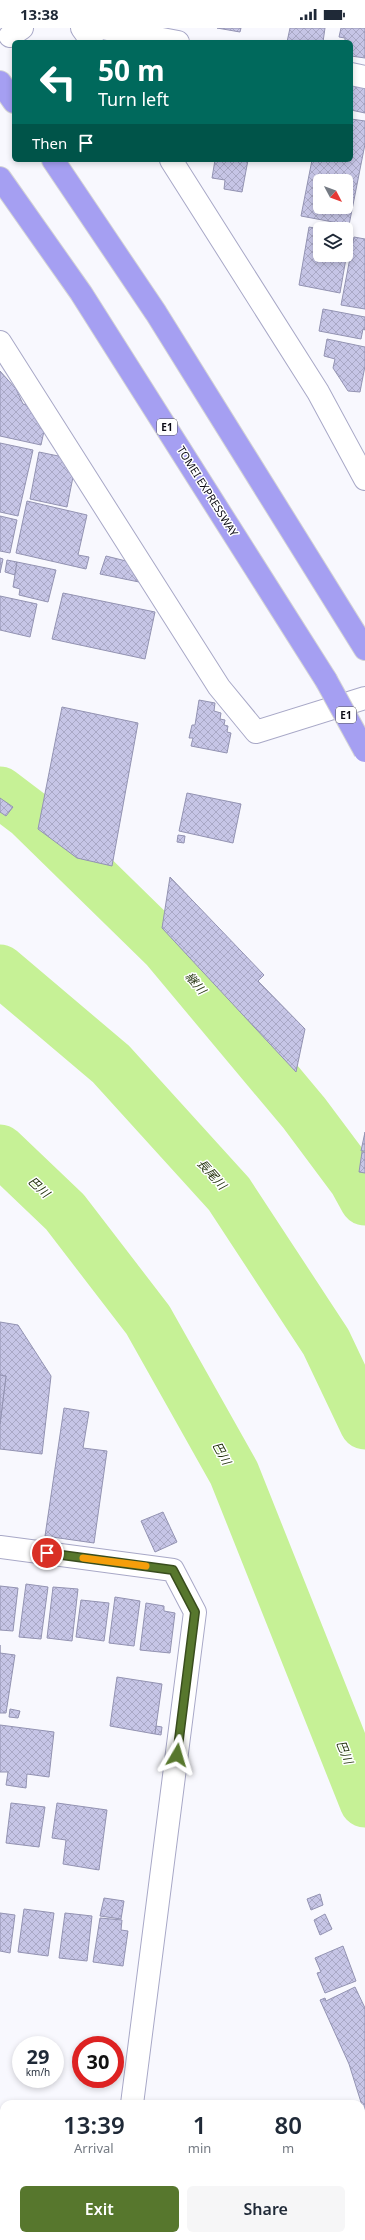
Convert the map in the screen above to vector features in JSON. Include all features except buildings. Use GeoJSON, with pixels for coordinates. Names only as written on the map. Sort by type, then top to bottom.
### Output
{"type":"FeatureCollection","features":[{"type":"Feature","properties":{"kind":"highway"},"geometry":{"type":"LineString","coordinates":[[0,82],[12,99]]}},
{"type":"Feature","properties":{"kind":"highway"},"geometry":{"type":"LineString","coordinates":[[54,162],[156,313],[365,649]]}},
{"type":"Feature","properties":{"kind":"highway","name":"TOMEI EXPRESSWAY"},"geometry":{"type":"LineString","coordinates":[[0,178],[81,293],[326,680],[365,750]]}},
{"type":"Feature","properties":{"kind":"street"},"geometry":{"type":"LineString","coordinates":[[82,28],[91,40]]}},
{"type":"Feature","properties":{"kind":"street"},"geometry":{"type":"LineString","coordinates":[[102,28],[167,40]]}},
{"type":"Feature","properties":{"kind":"street"},"geometry":{"type":"LineString","coordinates":[[353,74],[365,77]]}},
{"type":"Feature","properties":{"kind":"street"},"geometry":{"type":"LineString","coordinates":[[172,162],[318,392],[365,479]]}},
{"type":"Feature","properties":{"kind":"street"},"geometry":{"type":"LineString","coordinates":[[0,342],[219,687],[256,732],[365,698]]}},
{"type":"Feature","properties":{"kind":"street"},"geometry":{"type":"LineString","coordinates":[[0,1547],[173,1570],[195,1612],[133,2100]]}},
{"type":"Feature","properties":{"kind":"waterway","name":"継川"},"geometry":{"type":"LineString","coordinates":[[0,792],[29,814],[165,947],[304,1113],[354,1180],[365,1200]]}},
{"type":"Feature","properties":{"kind":"waterway","name":"長尾川"},"geometry":{"type":"LineString","coordinates":[[0,970],[111,1064],[229,1194],[326,1342],[365,1424]]}},
{"type":"Feature","properties":{"kind":"waterway","name":"巴川"},"geometry":{"type":"LineString","coordinates":[[0,1150],[65,1212],[148,1320],[234,1473],[365,1802]]}},
{"type":"Feature","properties":{"kind":"slow traffic"},"geometry":{"type":"LineString","coordinates":[[83,1558],[146,1566]]}},
{"type":"Feature","properties":{"kind":"route"},"geometry":{"type":"LineString","coordinates":[[47,1553],[173,1570],[195,1612],[177,1755]]}}]}
